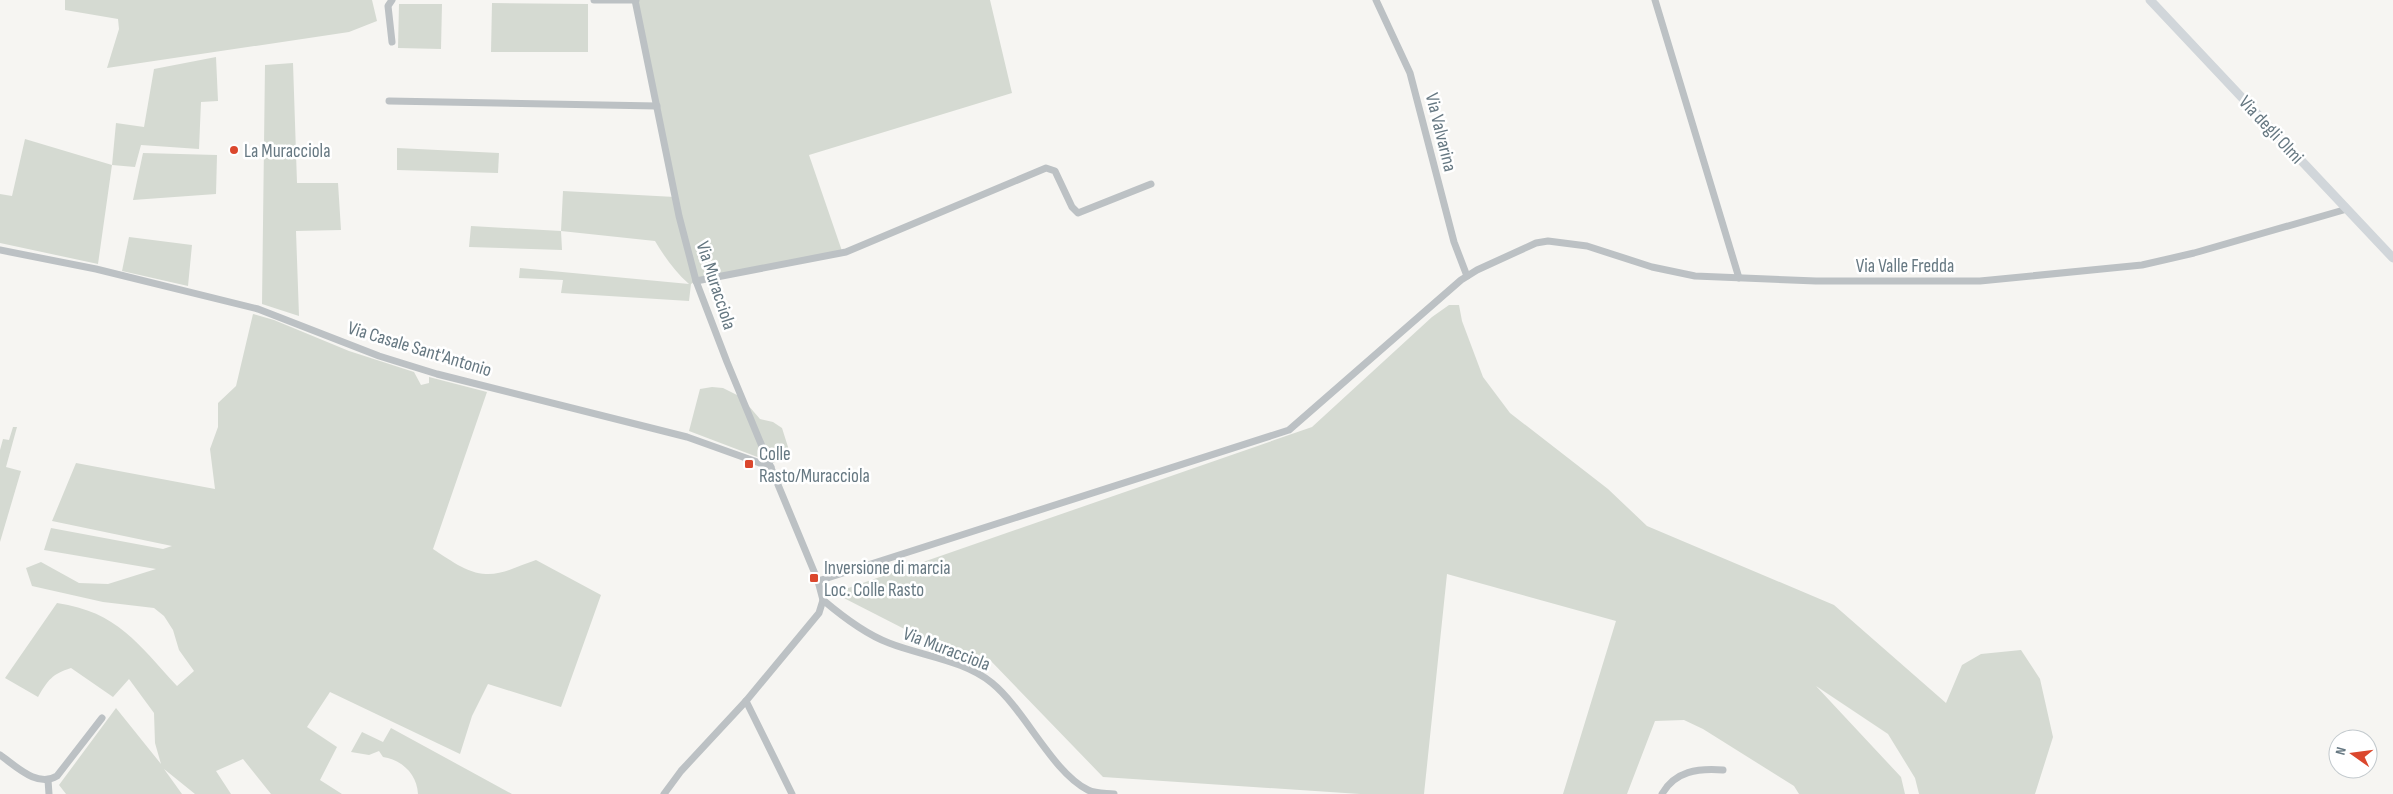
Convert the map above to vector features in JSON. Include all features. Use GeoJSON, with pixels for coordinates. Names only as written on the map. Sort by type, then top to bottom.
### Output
{"type":"FeatureCollection","features":[{"type":"Feature","properties":{"kind":"street"},"geometry":{"type":"LineString","coordinates":[[392,0],[388,6],[392,42]]}},
{"type":"Feature","properties":{"kind":"street","name":"Via Muracciola"},"geometry":{"type":"LineString","coordinates":[[594,0],[636,0],[679,216],[696,281],[818,581],[823,600],[855,624],[888,643],[961,667],[991,682],[1014,706],[1064,770],[1081,786],[1090,791],[1114,794]]}},
{"type":"Feature","properties":{"kind":"street","name":"Via Valvarina"},"geometry":{"type":"LineString","coordinates":[[1376,0],[1410,74],[1454,242],[1467,276]]}},
{"type":"Feature","properties":{"kind":"street"},"geometry":{"type":"LineString","coordinates":[[1655,0],[1739,278]]}},
{"type":"Feature","properties":{"kind":"street","name":"Via degli Olmi"},"geometry":{"type":"LineString","coordinates":[[2150,0],[2393,258]]}},
{"type":"Feature","properties":{"kind":"street"},"geometry":{"type":"LineString","coordinates":[[389,101],[657,106]]}},
{"type":"Feature","properties":{"kind":"street"},"geometry":{"type":"LineString","coordinates":[[696,281],[846,252],[1046,168],[1055,171],[1072,207],[1078,213],[1151,184]]}},
{"type":"Feature","properties":{"kind":"street","name":"Via Valle Fredda"},"geometry":{"type":"LineString","coordinates":[[818,581],[1289,430],[1467,276],[1536,243],[1548,241],[1588,246],[1652,267],[1681,273],[1739,278],[1942,282],[2094,271],[2164,260],[2347,209]]}},
{"type":"Feature","properties":{"kind":"street","name":"Via Casale Sant'Antonio"},"geometry":{"type":"LineString","coordinates":[[0,250],[96,269],[258,309],[379,356],[437,374],[687,437],[771,467]]}},
{"type":"Feature","properties":{"kind":"street"},"geometry":{"type":"LineString","coordinates":[[664,794],[681,771],[746,701],[819,613],[823,600]]}},
{"type":"Feature","properties":{"kind":"street"},"geometry":{"type":"LineString","coordinates":[[746,701],[792,794]]}},
{"type":"Feature","properties":{"kind":"street"},"geometry":{"type":"LineString","coordinates":[[0,755],[33,777],[48,780],[57,776],[102,718]]}},
{"type":"Feature","properties":{"kind":"street"},"geometry":{"type":"LineString","coordinates":[[1662,794],[1674,779],[1686,773],[1702,769],[1723,770]]}},
{"type":"Feature","properties":{"kind":"street"},"geometry":{"type":"LineString","coordinates":[[48,780],[49,794]]}},
{"type":"Feature","properties":{"kind":"street"},"geometry":{"type":"LineString","coordinates":[[1081,786],[1087,794]]}},
{"type":"Feature","properties":{"kind":"shaded area"},"geometry":{"type":"Polygon","coordinates":[[[65,0],[372,0],[377,21],[349,32],[107,68],[119,29],[118,19],[65,10],[65,0]]]}},
{"type":"Feature","properties":{"kind":"shaded area"},"geometry":{"type":"Polygon","coordinates":[[[635,0],[990,0],[1012,93],[809,155],[842,251],[696,281],[691,284],[689,301],[561,293],[563,280],[519,278],[520,268],[689,284],[670,264],[655,241],[561,231],[563,191],[675,197],[635,0]]]}},
{"type":"Feature","properties":{"kind":"shaded area"},"geometry":{"type":"Polygon","coordinates":[[[492,3],[588,4],[588,52],[491,52],[492,3]]]}},
{"type":"Feature","properties":{"kind":"shaded area"},"geometry":{"type":"Polygon","coordinates":[[[399,4],[442,4],[441,49],[398,48],[399,4]]]}},
{"type":"Feature","properties":{"kind":"shaded area"},"geometry":{"type":"Polygon","coordinates":[[[216,57],[218,101],[201,102],[199,149],[141,145],[135,167],[112,165],[116,123],[144,127],[154,69],[216,57]]]}},
{"type":"Feature","properties":{"kind":"shaded area"},"geometry":{"type":"Polygon","coordinates":[[[293,63],[297,183],[338,183],[341,230],[296,231],[299,316],[262,304],[265,65],[293,63]]]}},
{"type":"Feature","properties":{"kind":"shaded area"},"geometry":{"type":"Polygon","coordinates":[[[25,139],[112,165],[98,264],[0,243],[0,194],[12,196],[25,139]]]}},
{"type":"Feature","properties":{"kind":"shaded area"},"geometry":{"type":"Polygon","coordinates":[[[397,148],[499,153],[498,173],[397,170],[397,148]]]}},
{"type":"Feature","properties":{"kind":"shaded area"},"geometry":{"type":"Polygon","coordinates":[[[143,153],[217,155],[216,194],[133,200],[143,153]]]}},
{"type":"Feature","properties":{"kind":"shaded area"},"geometry":{"type":"Polygon","coordinates":[[[471,226],[561,231],[562,250],[469,247],[471,226]]]}},
{"type":"Feature","properties":{"kind":"shaded area"},"geometry":{"type":"Polygon","coordinates":[[[129,237],[192,245],[188,286],[122,271],[129,237]]]}},
{"type":"Feature","properties":{"kind":"shaded area"},"geometry":{"type":"Polygon","coordinates":[[[1449,305],[1459,305],[1462,321],[1483,377],[1510,413],[1608,489],[1647,526],[1834,605],[1946,703],[1962,665],[1981,654],[2021,650],[2040,679],[2053,737],[2035,794],[1919,794],[1915,778],[1888,734],[1816,686],[1901,777],[1905,794],[1799,794],[1794,786],[1703,729],[1684,720],[1655,721],[1627,794],[1563,794],[1616,621],[1447,574],[1424,794],[1360,794],[1103,777],[990,660],[922,638],[834,593],[1312,427],[1432,317],[1449,305]]]}},
{"type":"Feature","properties":{"kind":"shaded area"},"geometry":{"type":"Polygon","coordinates":[[[253,314],[274,320],[349,351],[414,372],[421,385],[429,383],[429,377],[487,392],[433,549],[458,565],[486,574],[499,573],[536,560],[601,595],[561,707],[488,684],[472,716],[460,754],[330,692],[307,727],[337,747],[320,780],[342,794],[271,794],[243,759],[216,771],[231,794],[195,794],[164,769],[182,794],[66,794],[59,785],[116,708],[161,764],[155,743],[154,713],[129,679],[113,697],[71,668],[51,678],[38,697],[5,678],[57,603],[78,607],[111,622],[138,644],[177,686],[194,671],[179,650],[173,630],[164,616],[154,608],[103,602],[32,586],[26,568],[41,562],[79,583],[108,584],[156,569],[44,550],[51,528],[163,549],[172,546],[52,521],[76,463],[215,489],[210,449],[218,427],[218,403],[236,386],[253,314]]]}},
{"type":"Feature","properties":{"kind":"shaded area"},"geometry":{"type":"Polygon","coordinates":[[[723,388],[741,397],[760,419],[773,422],[782,428],[788,447],[787,455],[773,463],[689,431],[700,389],[723,388]]]}},
{"type":"Feature","properties":{"kind":"shaded area"},"geometry":{"type":"Polygon","coordinates":[[[13,427],[17,427],[6,467],[21,471],[0,542],[0,450],[3,439],[9,440],[13,427]]]}},
{"type":"Feature","properties":{"kind":"shaded area"},"geometry":{"type":"Polygon","coordinates":[[[391,728],[512,794],[418,794],[415,780],[411,774],[396,761],[383,757],[379,751],[369,755],[351,752],[362,732],[383,742],[391,728]]]}},
{"type":"Feature","properties":{"kind":"place","name":"La Muracciola"},"geometry":{"type":"Point","coordinates":[234,150]}},
{"type":"Feature","properties":{"kind":"place","name":"Colle Rasto/Muracciola"},"geometry":{"type":"Point","coordinates":[749,464]}},
{"type":"Feature","properties":{"kind":"place","name":"Inversione di marcia Loc. Colle Rasto"},"geometry":{"type":"Point","coordinates":[814,578]}}]}
